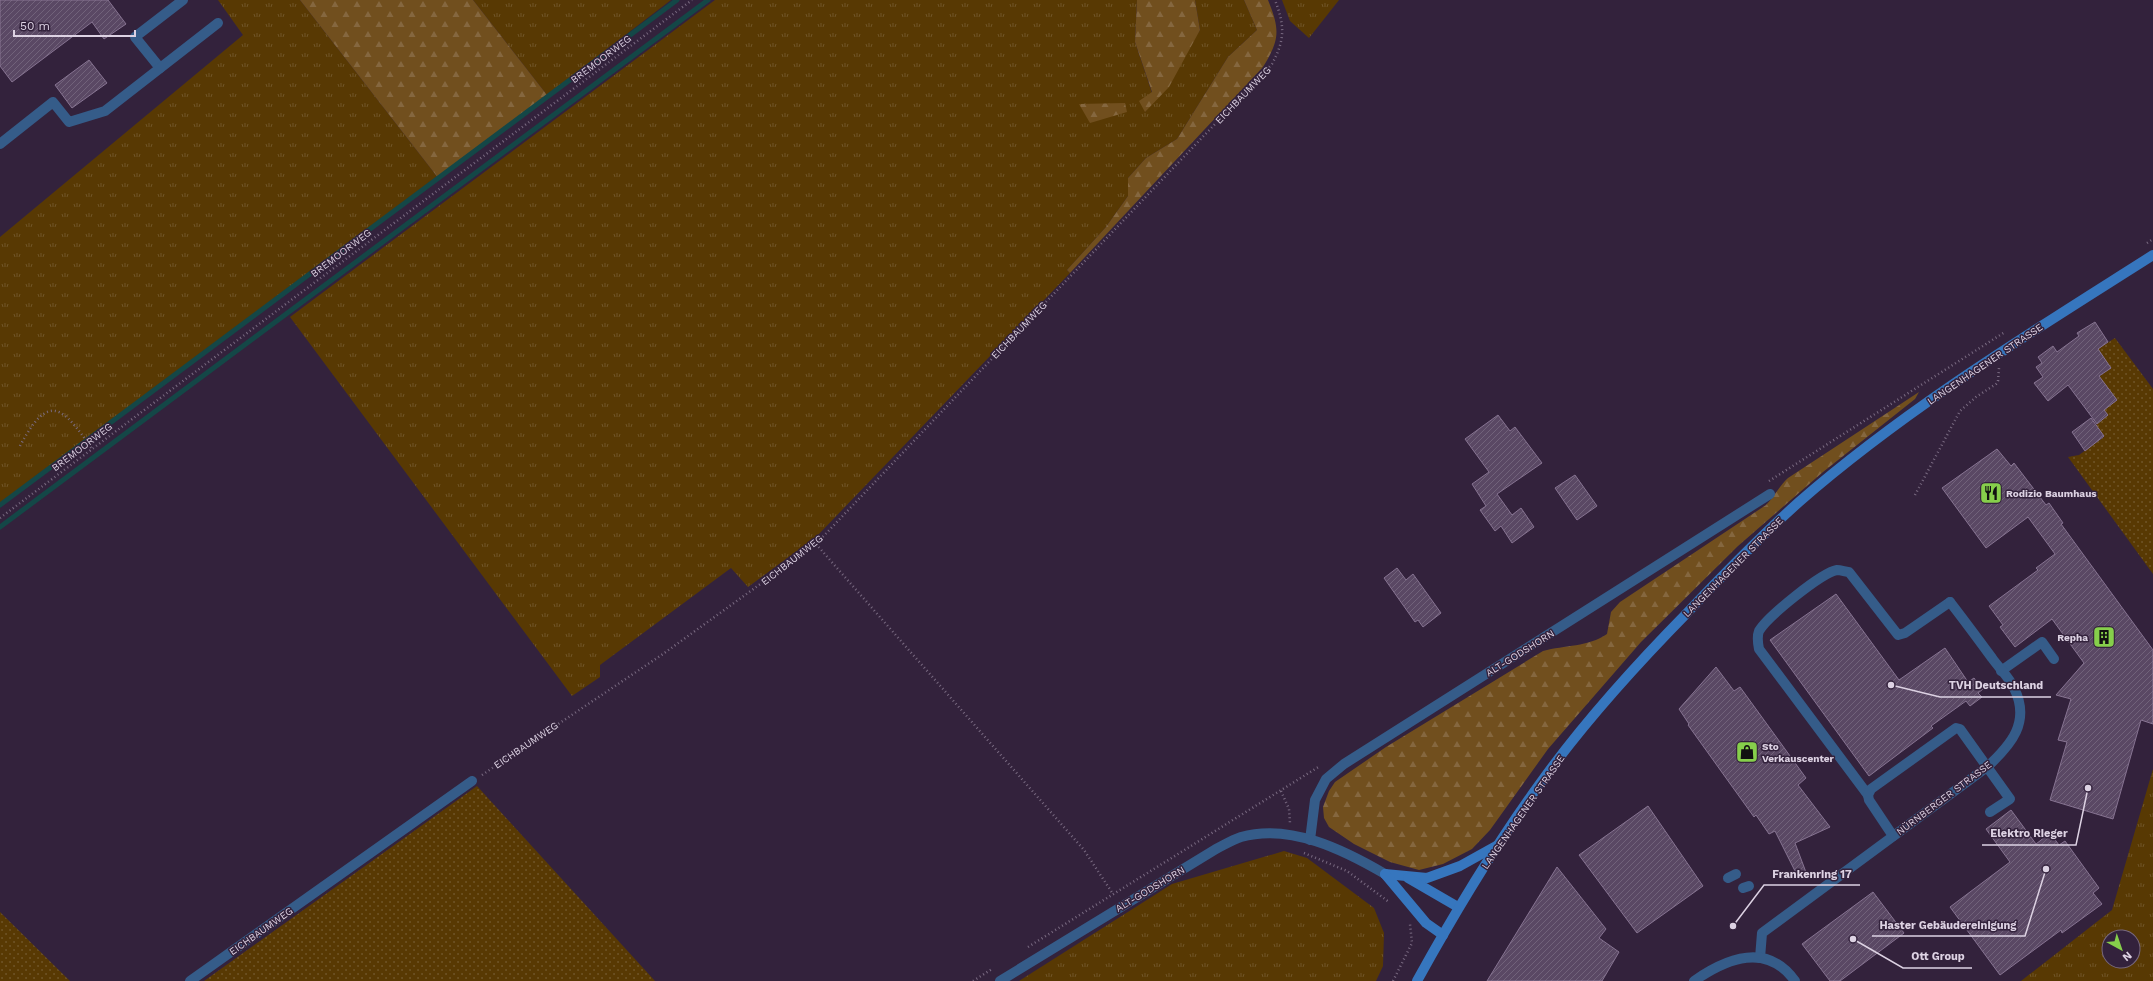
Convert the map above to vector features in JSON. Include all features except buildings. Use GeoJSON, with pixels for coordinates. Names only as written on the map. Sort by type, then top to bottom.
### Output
{"type":"FeatureCollection","features":[{"type":"Feature","properties":{"kind":"main road","name":"LANGENHAGENER STRASSE"},"geometry":{"type":"LineString","coordinates":[[1417,981],[1458,907],[1540,784],[1587,723],[1647,654],[1731,566],[1800,502],[1870,445],[1994,356],[2153,255]]}},
{"type":"Feature","properties":{"kind":"main road"},"geometry":{"type":"LineString","coordinates":[[1385,874],[1428,878],[1460,866],[1498,846]]}},
{"type":"Feature","properties":{"kind":"main road"},"geometry":{"type":"LineString","coordinates":[[1385,874],[1426,923],[1442,935]]}},
{"type":"Feature","properties":{"kind":"main road"},"geometry":{"type":"LineString","coordinates":[[1404,876],[1458,907]]}},
{"type":"Feature","properties":{"kind":"street"},"geometry":{"type":"LineString","coordinates":[[160,68],[135,36],[183,0]]}},
{"type":"Feature","properties":{"kind":"street"},"geometry":{"type":"LineString","coordinates":[[0,144],[53,102],[69,122],[104,111],[218,23]]}},
{"type":"Feature","properties":{"kind":"street","name":"ALT-GODSHORN"},"geometry":{"type":"LineString","coordinates":[[1310,840],[1316,800],[1326,779],[1344,764],[1770,494]]}},
{"type":"Feature","properties":{"kind":"street","name":"NÜRNBERGER STRASSE"},"geometry":{"type":"LineString","coordinates":[[1760,958],[1762,933],[1987,767],[2004,752],[2014,738],[2018,724],[2020,707],[2014,687],[1950,602],[1905,633],[1898,635],[1850,572],[1838,570],[1822,577],[1766,621],[1758,633],[1759,649],[1868,795]]}},
{"type":"Feature","properties":{"kind":"street"},"geometry":{"type":"LineString","coordinates":[[2001,671],[2042,642],[2054,659]]}},
{"type":"Feature","properties":{"kind":"street"},"geometry":{"type":"LineString","coordinates":[[1893,836],[1868,795],[1871,789],[1918,758],[1956,728],[1960,729],[2010,798],[1990,812]]}},
{"type":"Feature","properties":{"kind":"street","name":"EICHBAUMWEG"},"geometry":{"type":"LineString","coordinates":[[190,981],[472,781]]}},
{"type":"Feature","properties":{"kind":"street","name":"ALT-GODSHORN"},"geometry":{"type":"LineString","coordinates":[[1000,981],[1216,849],[1240,837],[1262,834],[1290,836],[1310,840],[1353,855],[1385,874]]}},
{"type":"Feature","properties":{"kind":"street"},"geometry":{"type":"LineString","coordinates":[[1694,981],[1726,962],[1747,956],[1760,958],[1778,966],[1795,981]]}},
{"type":"Feature","properties":{"kind":"path","name":"BREMOORWEG"},"geometry":{"type":"LineString","coordinates":[[0,518],[692,0]]}},
{"type":"Feature","properties":{"kind":"path","name":"EICHBAUMWEG"},"geometry":{"type":"LineString","coordinates":[[472,781],[663,654],[816,544],[1272,64],[1280,49],[1283,32],[1282,16],[1275,0]]}},
{"type":"Feature","properties":{"kind":"path"},"geometry":{"type":"LineString","coordinates":[[2146,243],[2153,239]]}},
{"type":"Feature","properties":{"kind":"path"},"geometry":{"type":"LineString","coordinates":[[1763,485],[2012,328]]}},
{"type":"Feature","properties":{"kind":"path"},"geometry":{"type":"LineString","coordinates":[[1915,495],[1960,411],[1998,381],[1999,367],[1994,356]]}},
{"type":"Feature","properties":{"kind":"path"},"geometry":{"type":"LineString","coordinates":[[20,446],[36,419],[45,412],[54,410],[70,418],[92,449]]}},
{"type":"Feature","properties":{"kind":"path"},"geometry":{"type":"LineString","coordinates":[[816,544],[1084,850],[1120,907]]}},
{"type":"Feature","properties":{"kind":"path"},"geometry":{"type":"LineString","coordinates":[[1026,948],[1322,764]]}},
{"type":"Feature","properties":{"kind":"path"},"geometry":{"type":"LineString","coordinates":[[1281,790],[1290,809],[1291,848],[1347,871],[1390,903]]}},
{"type":"Feature","properties":{"kind":"path"},"geometry":{"type":"LineString","coordinates":[[1393,981],[1412,944],[1410,922]]}},
{"type":"Feature","properties":{"kind":"path"},"geometry":{"type":"LineString","coordinates":[[973,981],[993,969]]}},
{"type":"Feature","properties":{"kind":"green space"},"geometry":{"type":"Polygon","coordinates":[[[218,0],[300,0],[439,179],[0,504],[0,237],[243,35],[218,0]]]}},
{"type":"Feature","properties":{"kind":"green space"},"geometry":{"type":"Polygon","coordinates":[[[300,0],[473,0],[547,95],[439,179],[300,0]]]}},
{"type":"Feature","properties":{"kind":"green space"},"geometry":{"type":"Polygon","coordinates":[[[473,0],[671,0],[547,95],[473,0]]]}},
{"type":"Feature","properties":{"kind":"green space"},"geometry":{"type":"Polygon","coordinates":[[[715,0],[1137,0],[1135,42],[1152,93],[1145,112],[1200,30],[1195,0],[1244,0],[1257,30],[1228,57],[1177,139],[1146,158],[1128,178],[1128,196],[1106,227],[1067,270],[1070,273],[817,536],[748,587],[731,568],[600,665],[600,677],[572,696],[290,317],[715,0]]]}},
{"type":"Feature","properties":{"kind":"green space"},"geometry":{"type":"Polygon","coordinates":[[[1137,0],[1195,0],[1200,30],[1169,87],[1145,112],[1139,101],[1152,92],[1135,42],[1137,0]]]}},
{"type":"Feature","properties":{"kind":"green space"},"geometry":{"type":"Polygon","coordinates":[[[1244,0],[1268,0],[1275,19],[1276,34],[1273,49],[1263,67],[1070,273],[1067,270],[1106,227],[1128,196],[1128,178],[1146,158],[1177,139],[1228,57],[1257,30],[1244,0]]]}},
{"type":"Feature","properties":{"kind":"green space"},"geometry":{"type":"Polygon","coordinates":[[[1282,0],[1339,0],[1309,38],[1290,21],[1282,0]]]}},
{"type":"Feature","properties":{"kind":"green space"},"geometry":{"type":"Polygon","coordinates":[[[1125,103],[1127,112],[1090,123],[1079,104],[1125,103]]]}},
{"type":"Feature","properties":{"kind":"green space"},"geometry":{"type":"Polygon","coordinates":[[[2115,338],[2153,389],[2153,574],[2068,457],[2079,455],[2104,437],[2096,425],[2108,415],[2104,410],[2117,400],[2108,388],[2093,381],[2111,368],[2098,349],[2115,338]]]}},
{"type":"Feature","properties":{"kind":"green space"},"geometry":{"type":"Polygon","coordinates":[[[1919,392],[1915,399],[1823,472],[1738,546],[1641,642],[1548,749],[1490,830],[1472,849],[1443,864],[1419,870],[1390,862],[1354,844],[1329,827],[1324,818],[1323,807],[1329,791],[1335,782],[1386,747],[1543,651],[1584,644],[1607,634],[1611,612],[1620,602],[1766,505],[1788,478],[1919,392]]]}},
{"type":"Feature","properties":{"kind":"green space"},"geometry":{"type":"Polygon","coordinates":[[[2153,769],[2153,981],[2021,981],[2112,910],[2153,769]]]}},
{"type":"Feature","properties":{"kind":"green space"},"geometry":{"type":"Polygon","coordinates":[[[477,786],[655,981],[204,981],[477,786]]]}},
{"type":"Feature","properties":{"kind":"green space"},"geometry":{"type":"Polygon","coordinates":[[[1284,851],[1307,858],[1374,908],[1384,933],[1383,966],[1376,981],[1019,981],[1172,884],[1284,851]]]}},
{"type":"Feature","properties":{"kind":"green space"},"geometry":{"type":"Polygon","coordinates":[[[0,912],[70,981],[0,981],[0,912]]]}},
{"type":"Feature","properties":{"kind":"waterway"},"geometry":{"type":"LineString","coordinates":[[0,505],[677,0]]}},
{"type":"Feature","properties":{"kind":"waterway"},"geometry":{"type":"LineString","coordinates":[[0,527],[708,0]]}},
{"type":"Feature","properties":{"kind":"place","name":"Rodizio Baumhaus"},"geometry":{"type":"Point","coordinates":[1991,493]}},
{"type":"Feature","properties":{"kind":"place","name":"Repha"},"geometry":{"type":"Point","coordinates":[2104,637]}},
{"type":"Feature","properties":{"kind":"place","name":"TVH Deutschland"},"geometry":{"type":"Point","coordinates":[1891,685]}},
{"type":"Feature","properties":{"kind":"place","name":"Sto Verkauscenter"},"geometry":{"type":"Point","coordinates":[1747,752]}},
{"type":"Feature","properties":{"kind":"place","name":"Elektro Rieger"},"geometry":{"type":"Point","coordinates":[2088,788]}},
{"type":"Feature","properties":{"kind":"place","name":"Haster Gebäudereinigung"},"geometry":{"type":"Point","coordinates":[2046,869]}},
{"type":"Feature","properties":{"kind":"place","name":"Frankenring 17"},"geometry":{"type":"Point","coordinates":[1733,926]}},
{"type":"Feature","properties":{"kind":"place","name":"Ott Group"},"geometry":{"type":"Point","coordinates":[1853,939]}}]}
